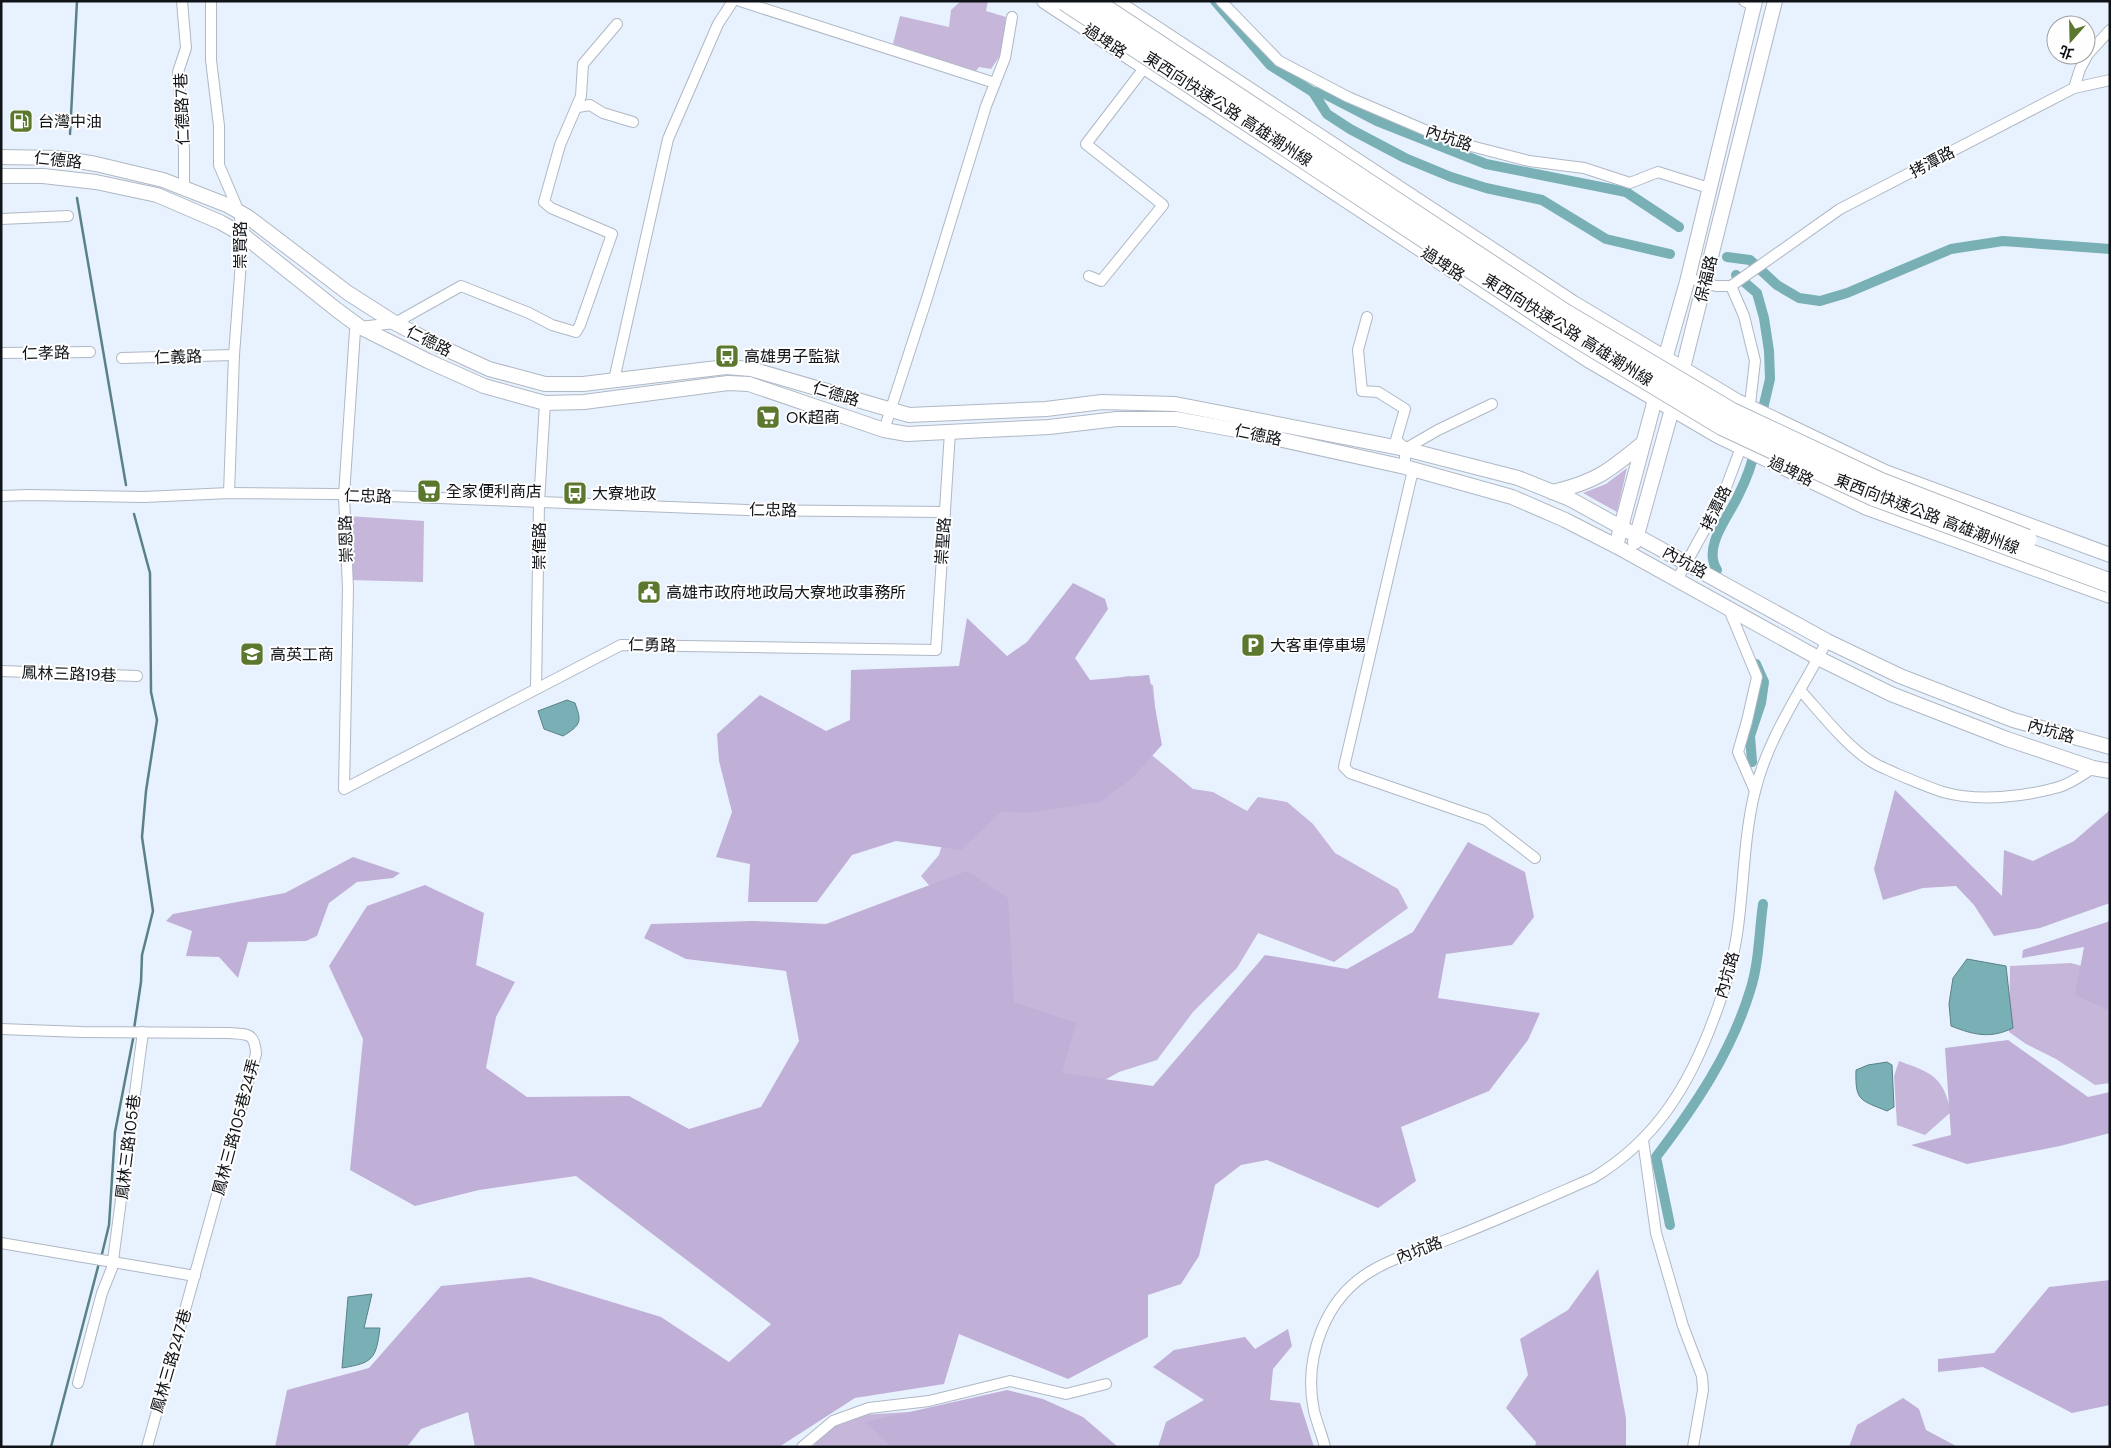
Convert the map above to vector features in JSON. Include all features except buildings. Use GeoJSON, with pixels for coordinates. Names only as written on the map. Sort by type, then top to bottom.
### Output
{"type":"FeatureCollection","features":[{"type":"Feature","properties":{"kind":"highway","name":"東西向快速公路 高雄潮州線"},"geometry":{"type":"LineString","coordinates":[[1065,1],[1556,324],[1723,426],[1873,496],[2110,583]]}},
{"type":"Feature","properties":{"kind":"highway","name":"東西向快速公路 高雄潮州線"},"geometry":{"type":"LineString","coordinates":[[1094,1],[1564,313],[1731,412],[1880,482],[2110,572]]}},
{"type":"Feature","properties":{"kind":"street","name":"仁德路7巷"},"geometry":{"type":"LineString","coordinates":[[182,1],[186,48],[178,72],[184,149],[184,188]]}},
{"type":"Feature","properties":{"kind":"street","name":"崇賢路"},"geometry":{"type":"LineString","coordinates":[[212,1],[211,60],[219,126],[219,165],[239,212],[243,236],[234,355],[229,493]]}},
{"type":"Feature","properties":{"kind":"street"},"geometry":{"type":"LineString","coordinates":[[614,380],[668,139],[718,24],[733,1]]}},
{"type":"Feature","properties":{"kind":"street"},"geometry":{"type":"LineString","coordinates":[[740,1],[995,84]]}},
{"type":"Feature","properties":{"kind":"street","name":"過埤路"},"geometry":{"type":"LineString","coordinates":[[1044,1],[1588,360],[1655,400],[1744,449],[1867,508],[2110,596]]}},
{"type":"Feature","properties":{"kind":"street"},"geometry":{"type":"LineString","coordinates":[[1115,1],[1572,302],[1752,408],[1885,472],[2110,555]]}},
{"type":"Feature","properties":{"kind":"street","name":"內坑路"},"geometry":{"type":"LineString","coordinates":[[1221,1],[1280,61],[1348,96],[1425,130],[1485,150],[1530,161],[1584,168],[1630,183],[1658,172],[1709,188]]}},
{"type":"Feature","properties":{"kind":"street","name":"保福路"},"geometry":{"type":"LineString","coordinates":[[1631,555],[1683,368],[1775,1]]}},
{"type":"Feature","properties":{"kind":"street","name":"保福路"},"geometry":{"type":"LineString","coordinates":[[1616,546],[1688,278],[1751,3]]}},
{"type":"Feature","properties":{"kind":"street"},"geometry":{"type":"LineString","coordinates":[[884,430],[1005,58],[1012,17]]}},
{"type":"Feature","properties":{"kind":"street"},"geometry":{"type":"LineString","coordinates":[[360,327],[395,323],[462,286],[529,313],[552,325],[576,332],[612,234],[551,208],[544,202],[560,145],[578,107],[581,96],[583,64],[617,24]]}},
{"type":"Feature","properties":{"kind":"street"},"geometry":{"type":"LineString","coordinates":[[2074,88],[2080,69],[2088,54],[2110,30]]}},
{"type":"Feature","properties":{"kind":"street"},"geometry":{"type":"LineString","coordinates":[[1089,276],[1102,281],[1163,206],[1086,144],[1145,67]]}},
{"type":"Feature","properties":{"kind":"street","name":"拷潭路"},"geometry":{"type":"LineString","coordinates":[[1677,580],[1722,498],[1744,449],[1752,408],[1755,361],[1744,316],[1733,285],[1840,209],[2074,88],[2110,80]]}},
{"type":"Feature","properties":{"kind":"street"},"geometry":{"type":"LineString","coordinates":[[578,107],[590,105],[603,113],[633,122]]}},
{"type":"Feature","properties":{"kind":"street","name":"仁德路"},"geometry":{"type":"LineString","coordinates":[[1,157],[60,158],[163,180],[227,205],[348,293],[395,323],[437,346],[489,369],[545,384],[583,384],[726,367],[751,369],[890,411],[910,415],[1046,409],[1102,402],[1175,404],[1406,449],[1518,478],[1570,499],[1621,526]]}},
{"type":"Feature","properties":{"kind":"street","name":"仁德路"},"geometry":{"type":"LineString","coordinates":[[1,176],[43,176],[96,182],[157,195],[220,222],[243,236],[360,327],[484,386],[545,403],[584,402],[728,383],[749,384],[884,430],[907,434],[1049,427],[1117,419],[1176,420],[1242,431],[1409,469],[1512,498],[1564,520],[1616,546]]}},
{"type":"Feature","properties":{"kind":"street"},"geometry":{"type":"LineString","coordinates":[[1,219],[68,216]]}},
{"type":"Feature","properties":{"kind":"street"},"geometry":{"type":"LineString","coordinates":[[1688,278],[1716,286],[1733,285]]}},
{"type":"Feature","properties":{"kind":"street"},"geometry":{"type":"LineString","coordinates":[[1367,317],[1358,350],[1362,391],[1378,392],[1405,409],[1396,440],[1406,449],[1409,469],[1344,766],[1350,773],[1486,820],[1535,858]]}},
{"type":"Feature","properties":{"kind":"street","name":"崇恩路"},"geometry":{"type":"LineString","coordinates":[[344,789],[348,589],[344,494],[355,331],[360,327]]}},
{"type":"Feature","properties":{"kind":"street","name":"仁孝路"},"geometry":{"type":"LineString","coordinates":[[1,353],[90,352]]}},
{"type":"Feature","properties":{"kind":"street","name":"仁義路"},"geometry":{"type":"LineString","coordinates":[[122,358],[234,355]]}},
{"type":"Feature","properties":{"kind":"street","name":"崇偉路"},"geometry":{"type":"LineString","coordinates":[[536,689],[539,503],[545,403]]}},
{"type":"Feature","properties":{"kind":"street"},"geometry":{"type":"LineString","coordinates":[[1406,449],[1438,430],[1492,404]]}},
{"type":"Feature","properties":{"kind":"street","name":"崇聖路"},"geometry":{"type":"LineString","coordinates":[[936,650],[950,432]]}},
{"type":"Feature","properties":{"kind":"street"},"geometry":{"type":"LineString","coordinates":[[1552,492],[1589,482],[1608,472],[1643,443]]}},
{"type":"Feature","properties":{"kind":"street","name":"仁忠路"},"geometry":{"type":"LineString","coordinates":[[1,496],[144,497],[229,493],[344,494],[746,510],[945,512]]}},
{"type":"Feature","properties":{"kind":"street","name":"內坑路"},"geometry":{"type":"LineString","coordinates":[[1621,526],[1827,641],[1900,676],[2013,720],[2110,748]]}},
{"type":"Feature","properties":{"kind":"street","name":"內坑路"},"geometry":{"type":"LineString","coordinates":[[1616,546],[1818,658],[1891,694],[2007,739],[2093,768],[2110,771]]}},
{"type":"Feature","properties":{"kind":"street"},"geometry":{"type":"LineString","coordinates":[[1728,608],[1757,677],[1738,752],[1744,770],[1755,791]]}},
{"type":"Feature","properties":{"kind":"street","name":"內坑路"},"geometry":{"type":"LineString","coordinates":[[1326,1447],[1314,1410],[1311,1381],[1313,1354],[1321,1330],[1343,1294],[1372,1270],[1593,1178],[1611,1167],[1643,1140],[1667,1112],[1683,1087],[1704,1046],[1719,1004],[1735,947],[1755,791],[1769,751],[1827,641]]}},
{"type":"Feature","properties":{"kind":"street","name":"仁勇路"},"geometry":{"type":"LineString","coordinates":[[344,789],[621,645],[936,650]]}},
{"type":"Feature","properties":{"kind":"street","name":"鳳林三路19巷"},"geometry":{"type":"LineString","coordinates":[[1,671],[137,676]]}},
{"type":"Feature","properties":{"kind":"street"},"geometry":{"type":"LineString","coordinates":[[1800,690],[1843,737],[1872,762],[1919,784],[1944,792],[1964,796],[2029,793],[2060,786],[2078,778],[2093,768]]}},
{"type":"Feature","properties":{"kind":"street"},"geometry":{"type":"LineString","coordinates":[[1,1029],[137,1032]]}},
{"type":"Feature","properties":{"kind":"street","name":"鳳林三路105巷24弄"},"geometry":{"type":"LineString","coordinates":[[137,1032],[245,1034],[253,1038],[256,1044],[256,1054],[195,1276]]}},
{"type":"Feature","properties":{"kind":"street","name":"鳳林三路105巷"},"geometry":{"type":"LineString","coordinates":[[78,1382],[102,1293],[112,1268],[111,1261],[137,1032]]}},
{"type":"Feature","properties":{"kind":"street"},"geometry":{"type":"LineString","coordinates":[[1643,1140],[1656,1233],[1683,1326],[1702,1376],[1704,1390],[1693,1447]]}},
{"type":"Feature","properties":{"kind":"street"},"geometry":{"type":"LineString","coordinates":[[1,1243],[195,1276]]}},
{"type":"Feature","properties":{"kind":"street","name":"鳳林三路247巷"},"geometry":{"type":"LineString","coordinates":[[147,1447],[195,1276]]}},
{"type":"Feature","properties":{"kind":"street"},"geometry":{"type":"LineString","coordinates":[[802,1447],[834,1421],[869,1408],[930,1401],[1010,1381],[1066,1394],[1106,1384]]}},
{"type":"Feature","properties":{"kind":"shaded area"},"geometry":{"type":"Polygon","coordinates":[[[961,1],[988,1],[986,11],[1006,17],[1001,54],[991,69],[979,67],[976,71],[893,44],[900,16],[949,27],[951,10],[961,1]]]}},
{"type":"Feature","properties":{"kind":"shaded area"},"geometry":{"type":"Polygon","coordinates":[[[1627,468],[1617,512],[1583,493],[1606,484],[1627,468]]]}},
{"type":"Feature","properties":{"kind":"shaded area"},"geometry":{"type":"Polygon","coordinates":[[[348,516],[424,521],[423,582],[350,580],[348,516]]]}},
{"type":"Feature","properties":{"kind":"shaded area"},"geometry":{"type":"Polygon","coordinates":[[[1073,583],[1105,599],[1108,609],[1075,658],[1090,680],[1149,675],[1162,745],[1132,778],[1100,802],[1026,813],[1002,811],[961,850],[896,841],[852,855],[817,902],[748,902],[750,864],[716,857],[732,812],[719,761],[717,734],[760,695],[826,731],[850,720],[851,670],[959,666],[967,618],[1007,656],[1027,642],[1073,583]]]}},
{"type":"Feature","properties":{"kind":"shaded area"},"geometry":{"type":"Polygon","coordinates":[[[1129,676],[1153,685],[1157,728],[1148,752],[1193,789],[1213,792],[1247,811],[1258,797],[1287,802],[1313,824],[1335,853],[1398,889],[1408,908],[1334,962],[1258,933],[1237,968],[1193,1012],[1157,1060],[1119,1072],[1085,1091],[1060,1095],[941,899],[921,876],[939,855],[944,837],[1122,677],[1129,676]]]}},
{"type":"Feature","properties":{"kind":"shaded area"},"geometry":{"type":"Polygon","coordinates":[[[1895,790],[2002,896],[2004,850],[2033,861],[2074,841],[2110,810],[2110,903],[2040,928],[1994,936],[1974,905],[1956,886],[1923,888],[1883,900],[1874,869],[1895,790]]]}},
{"type":"Feature","properties":{"kind":"shaded area"},"geometry":{"type":"Polygon","coordinates":[[[1468,842],[1525,872],[1534,917],[1512,945],[1446,954],[1438,998],[1540,1013],[1528,1040],[1489,1091],[1401,1127],[1416,1181],[1378,1208],[1267,1160],[1241,1165],[1215,1185],[1199,1256],[1181,1284],[1148,1295],[1148,1337],[1068,1379],[959,1334],[944,1384],[855,1398],[779,1447],[475,1447],[468,1412],[421,1429],[407,1447],[275,1447],[287,1390],[369,1368],[441,1286],[530,1277],[661,1317],[729,1362],[771,1324],[576,1176],[479,1190],[415,1206],[350,1170],[363,1039],[329,966],[367,906],[425,885],[484,913],[476,965],[515,982],[496,1017],[486,1068],[527,1097],[629,1096],[689,1129],[761,1107],[799,1041],[786,971],[686,959],[644,938],[651,924],[753,921],[826,924],[967,871],[1008,898],[1014,1002],[1076,1023],[1062,1073],[1153,1086],[1265,955],[1347,969],[1413,932],[1468,842]]]}},
{"type":"Feature","properties":{"kind":"shaded area"},"geometry":{"type":"Polygon","coordinates":[[[353,857],[400,873],[393,878],[357,882],[329,903],[317,936],[306,941],[248,942],[238,978],[219,957],[186,956],[192,931],[166,921],[173,914],[285,893],[353,857]]]}},
{"type":"Feature","properties":{"kind":"shaded area"},"geometry":{"type":"Polygon","coordinates":[[[2110,921],[2110,1011],[2075,995],[2084,947],[2022,958],[2023,950],[2110,921]]]}},
{"type":"Feature","properties":{"kind":"shaded area"},"geometry":{"type":"Polygon","coordinates":[[[2071,963],[2110,974],[2110,1083],[2095,1085],[2056,1059],[2026,1044],[2009,1032],[2010,966],[2071,963]]]}},
{"type":"Feature","properties":{"kind":"shaded area"},"geometry":{"type":"Polygon","coordinates":[[[2008,1040],[2088,1097],[2110,1092],[2110,1133],[2060,1146],[1967,1164],[1911,1145],[1951,1135],[1945,1048],[2008,1040]]]}},
{"type":"Feature","properties":{"kind":"shaded area"},"geometry":{"type":"Polygon","coordinates":[[[1899,1061],[1928,1073],[1940,1083],[1948,1100],[1951,1112],[1925,1135],[1897,1125],[1894,1076],[1899,1061]]]}},
{"type":"Feature","properties":{"kind":"shaded area"},"geometry":{"type":"Polygon","coordinates":[[[1598,1269],[1626,1418],[1626,1447],[1535,1447],[1536,1442],[1506,1408],[1528,1375],[1520,1339],[1568,1310],[1598,1269]]]}},
{"type":"Feature","properties":{"kind":"shaded area"},"geometry":{"type":"Polygon","coordinates":[[[2110,1280],[2110,1405],[2072,1413],[1983,1367],[1938,1372],[1938,1359],[1994,1353],[2049,1287],[2110,1280]]]}},
{"type":"Feature","properties":{"kind":"shaded area"},"geometry":{"type":"Polygon","coordinates":[[[1288,1329],[1292,1346],[1273,1369],[1270,1400],[1300,1403],[1314,1447],[1158,1447],[1166,1422],[1204,1400],[1153,1367],[1174,1350],[1245,1337],[1255,1349],[1288,1329]]]}},
{"type":"Feature","properties":{"kind":"shaded area"},"geometry":{"type":"Polygon","coordinates":[[[1007,1390],[1043,1399],[1083,1417],[1118,1447],[892,1447],[865,1422],[1007,1390]]]}},
{"type":"Feature","properties":{"kind":"shaded area"},"geometry":{"type":"Polygon","coordinates":[[[1903,1398],[1919,1409],[1926,1430],[1958,1447],[1849,1447],[1857,1425],[1903,1398]]]}},
{"type":"Feature","properties":{"kind":"shaded area"},"geometry":{"type":"Polygon","coordinates":[[[926,1411],[943,1447],[813,1447],[829,1423],[859,1415],[926,1411]]]}},
{"type":"Feature","properties":{"kind":"water"},"geometry":{"type":"Polygon","coordinates":[[[567,700],[575,703],[579,715],[577,726],[563,736],[544,729],[538,711],[567,700]]]}},
{"type":"Feature","properties":{"kind":"water"},"geometry":{"type":"Polygon","coordinates":[[[1967,959],[2006,966],[2013,1028],[1989,1035],[1967,1032],[1951,1026],[1949,1004],[1953,978],[1967,959]]]}},
{"type":"Feature","properties":{"kind":"water"},"geometry":{"type":"Polygon","coordinates":[[[1887,1062],[1892,1065],[1894,1107],[1887,1111],[1861,1098],[1858,1094],[1856,1070],[1868,1065],[1887,1062]]]}},
{"type":"Feature","properties":{"kind":"water"},"geometry":{"type":"Polygon","coordinates":[[[372,1294],[364,1328],[380,1328],[377,1347],[371,1358],[367,1361],[342,1368],[348,1297],[372,1294]]]}},
{"type":"Feature","properties":{"kind":"waterway"},"geometry":{"type":"LineString","coordinates":[[70,134],[77,1]]}},
{"type":"Feature","properties":{"kind":"waterway"},"geometry":{"type":"LineString","coordinates":[[1215,1],[1270,65],[1313,92],[1323,93],[1377,121],[1486,164],[1626,192],[1679,227]]}},
{"type":"Feature","properties":{"kind":"waterway"},"geometry":{"type":"LineString","coordinates":[[1313,92],[1327,114],[1350,129],[1405,158],[1451,177],[1486,188],[1542,200],[1606,239],[1670,254]]}},
{"type":"Feature","properties":{"kind":"waterway"},"geometry":{"type":"LineString","coordinates":[[77,198],[126,485]]}},
{"type":"Feature","properties":{"kind":"waterway"},"geometry":{"type":"LineString","coordinates":[[1727,257],[1750,260],[1777,285],[1799,298],[1820,301],[1847,293],[1951,249],[2003,241],[2110,249]]}},
{"type":"Feature","properties":{"kind":"waterway"},"geometry":{"type":"LineString","coordinates":[[1736,275],[1757,293],[1764,318],[1769,351],[1770,379],[1761,417]]}},
{"type":"Feature","properties":{"kind":"waterway"},"geometry":{"type":"LineString","coordinates":[[1717,570],[1713,561],[1713,552],[1718,532],[1744,484],[1755,449]]}},
{"type":"Feature","properties":{"kind":"waterway"},"geometry":{"type":"LineString","coordinates":[[134,514],[150,573],[151,692],[157,720],[146,791],[142,837],[153,911],[142,955],[141,982],[134,1029]]}},
{"type":"Feature","properties":{"kind":"waterway"},"geometry":{"type":"LineString","coordinates":[[1752,762],[1750,736],[1761,703],[1764,682],[1756,664]]}},
{"type":"Feature","properties":{"kind":"waterway"},"geometry":{"type":"LineString","coordinates":[[1670,1225],[1656,1157],[1698,1098],[1733,1036],[1753,981],[1763,904]]}},
{"type":"Feature","properties":{"kind":"waterway"},"geometry":{"type":"LineString","coordinates":[[101,1258],[109,1225],[115,1132],[134,1034]]}},
{"type":"Feature","properties":{"kind":"waterway"},"geometry":{"type":"LineString","coordinates":[[51,1447],[99,1263]]}},
{"type":"Feature","properties":{"kind":"place","name":"台灣中油"},"geometry":{"type":"Point","coordinates":[21,121]}},
{"type":"Feature","properties":{"kind":"place","name":"高雄男子監獄"},"geometry":{"type":"Point","coordinates":[727,356]}},
{"type":"Feature","properties":{"kind":"place","name":"OK超商"},"geometry":{"type":"Point","coordinates":[768,417]}},
{"type":"Feature","properties":{"kind":"place","name":"全家便利商店"},"geometry":{"type":"Point","coordinates":[429,491]}},
{"type":"Feature","properties":{"kind":"place","name":"大寮地政"},"geometry":{"type":"Point","coordinates":[575,493]}},
{"type":"Feature","properties":{"kind":"place","name":"高雄市政府地政局大寮地政事務所"},"geometry":{"type":"Point","coordinates":[649,592]}},
{"type":"Feature","properties":{"kind":"place","name":"大客車停車場"},"geometry":{"type":"Point","coordinates":[1253,645]}},
{"type":"Feature","properties":{"kind":"place","name":"高英工商"},"geometry":{"type":"Point","coordinates":[252,654]}}]}
